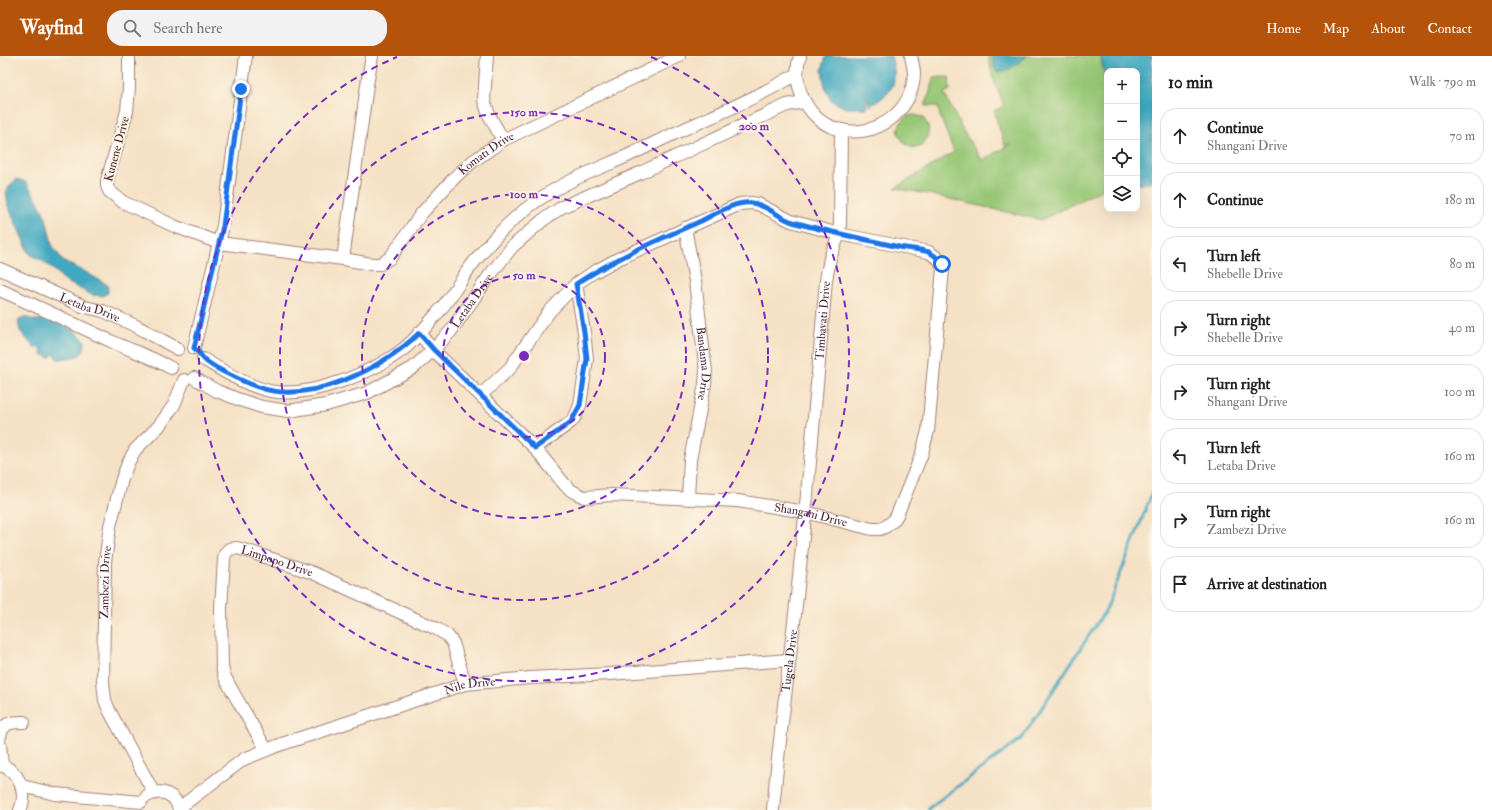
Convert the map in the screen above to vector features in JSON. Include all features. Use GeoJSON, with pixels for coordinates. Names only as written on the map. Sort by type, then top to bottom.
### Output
{"type":"FeatureCollection","features":[{"type":"Feature","properties":{"kind":"street","name":"Kunene Drive"},"geometry":{"type":"LineString","coordinates":[[129,56],[127,111],[108,174],[107,186],[109,191],[123,202],[174,226],[219,244]]}},
{"type":"Feature","properties":{"kind":"street"},"geometry":{"type":"LineString","coordinates":[[194,348],[223,226],[246,56]]}},
{"type":"Feature","properties":{"kind":"street"},"geometry":{"type":"LineString","coordinates":[[343,259],[372,56]]}},
{"type":"Feature","properties":{"kind":"street"},"geometry":{"type":"LineString","coordinates":[[486,56],[484,100],[489,115],[503,140]]}},
{"type":"Feature","properties":{"kind":"street","name":"Komati Drive"},"geometry":{"type":"LineString","coordinates":[[219,244],[343,259],[371,264],[386,262],[421,214],[456,176],[472,162],[503,140],[679,56]]}},
{"type":"Feature","properties":{"kind":"street"},"geometry":{"type":"LineString","coordinates":[[800,56],[797,74],[799,89],[804,102],[814,115],[827,124],[841,130],[862,132],[882,125],[899,113],[910,95],[914,74],[911,56]]}},
{"type":"Feature","properties":{"kind":"street","name":"Letaba Drive"},"geometry":{"type":"LineString","coordinates":[[203,359],[259,387],[271,391],[294,392],[315,390],[364,371],[394,355],[406,346],[436,315],[491,241],[519,213],[535,202],[585,175],[732,108],[797,74]]}},
{"type":"Feature","properties":{"kind":"street","name":"Letaba Drive"},"geometry":{"type":"LineString","coordinates":[[189,379],[240,400],[262,407],[288,411],[326,405],[367,393],[413,368],[434,350],[450,331],[497,265],[512,247],[531,230],[562,207],[640,173],[787,105],[804,102]]}},
{"type":"Feature","properties":{"kind":"street","name":"Timbavati Drive"},"geometry":{"type":"LineString","coordinates":[[805,512],[826,280],[830,258],[839,234],[841,130]]}},
{"type":"Feature","properties":{"kind":"street"},"geometry":{"type":"LineString","coordinates":[[481,395],[510,368],[549,312],[576,284],[618,259],[729,208],[740,204],[758,204],[791,221],[839,234]]}},
{"type":"Feature","properties":{"kind":"street","name":"Bandama Drive"},"geometry":{"type":"LineString","coordinates":[[686,228],[696,281],[706,372],[706,384],[690,460],[688,498]]}},
{"type":"Feature","properties":{"kind":"street","name":"Shangani Drive"},"geometry":{"type":"LineString","coordinates":[[419,333],[434,350],[535,448],[565,485],[572,491],[584,497],[612,495],[738,501],[805,512],[866,528],[880,529],[893,521],[901,507],[925,446],[928,431],[943,283],[943,269],[942,264],[929,252],[839,234]]}},
{"type":"Feature","properties":{"kind":"street","name":"Letaba Drive"},"geometry":{"type":"LineString","coordinates":[[0,269],[84,308],[103,311],[178,349]]}},
{"type":"Feature","properties":{"kind":"street"},"geometry":{"type":"LineString","coordinates":[[535,448],[571,422],[580,405],[587,359],[576,284]]}},
{"type":"Feature","properties":{"kind":"street","name":"Letaba Drive"},"geometry":{"type":"LineString","coordinates":[[0,290],[171,368]]}},
{"type":"Feature","properties":{"kind":"street"},"geometry":{"type":"LineString","coordinates":[[62,317],[69,301]]}},
{"type":"Feature","properties":{"kind":"street"},"geometry":{"type":"LineString","coordinates":[[138,353],[148,333]]}},
{"type":"Feature","properties":{"kind":"street"},"geometry":{"type":"LineString","coordinates":[[183,347],[194,348],[198,351],[203,359],[203,368],[201,372],[189,379],[178,378],[171,368],[171,358],[178,349],[183,347]]}},
{"type":"Feature","properties":{"kind":"street","name":"Zambezi Drive"},"geometry":{"type":"LineString","coordinates":[[154,793],[105,700],[103,682],[104,570],[110,526],[128,463],[135,450],[167,416],[189,379]]}},
{"type":"Feature","properties":{"kind":"street","name":"Tugela Drive"},"geometry":{"type":"LineString","coordinates":[[773,810],[788,660],[797,599],[805,512]]}},
{"type":"Feature","properties":{"kind":"street","name":"Limpopo Drive"},"geometry":{"type":"LineString","coordinates":[[266,749],[230,687],[222,667],[221,608],[224,559],[225,554],[229,549],[237,548],[251,552],[313,573],[435,628],[450,638],[453,643],[465,684]]}},
{"type":"Feature","properties":{"kind":"street","name":"Nile Drive"},"geometry":{"type":"LineString","coordinates":[[179,809],[201,793],[234,765],[266,749],[465,684],[522,678],[610,674],[788,660]]}},
{"type":"Feature","properties":{"kind":"street"},"geometry":{"type":"LineString","coordinates":[[0,736],[7,724],[12,722],[24,722]]}},
{"type":"Feature","properties":{"kind":"street"},"geometry":{"type":"LineString","coordinates":[[0,745],[1,765],[17,777],[22,786],[24,795],[20,810]]}},
{"type":"Feature","properties":{"kind":"street"},"geometry":{"type":"LineString","coordinates":[[22,786],[55,794],[92,797],[140,806],[148,795],[161,792],[172,797],[177,802],[179,809]]}},
{"type":"Feature","properties":{"kind":"green space"},"geometry":{"type":"Polygon","coordinates":[[[988,56],[1100,56],[1104,75],[1104,188],[1041,220],[895,188],[954,152],[940,116],[938,106],[925,106],[933,83],[933,77],[949,77],[950,90],[944,93],[963,131],[982,160],[1011,144],[1005,146],[994,111],[1004,106],[993,78],[988,56]]]}},
{"type":"Feature","properties":{"kind":"green space"},"geometry":{"type":"Polygon","coordinates":[[[914,115],[923,117],[929,130],[925,141],[922,144],[911,147],[906,145],[898,133],[900,124],[907,116],[914,115]]]}},
{"type":"Feature","properties":{"kind":"water"},"geometry":{"type":"Polygon","coordinates":[[[826,56],[891,56],[895,75],[893,85],[885,96],[870,106],[867,96],[867,108],[845,108],[831,100],[825,87],[822,70],[826,56]]]}},
{"type":"Feature","properties":{"kind":"water"},"geometry":{"type":"Polygon","coordinates":[[[992,56],[1027,56],[1010,69],[998,72],[995,70],[992,56]]]}},
{"type":"Feature","properties":{"kind":"water"},"geometry":{"type":"Polygon","coordinates":[[[1100,56],[1152,56],[1152,182],[1140,184],[1140,68],[1104,69],[1100,56]]]}},
{"type":"Feature","properties":{"kind":"water"},"geometry":{"type":"Polygon","coordinates":[[[17,179],[26,182],[38,201],[46,218],[52,245],[64,262],[84,271],[108,285],[108,293],[103,296],[92,295],[63,280],[59,274],[29,253],[8,206],[6,193],[10,185],[17,179]]]}},
{"type":"Feature","properties":{"kind":"water"},"geometry":{"type":"Polygon","coordinates":[[[24,317],[34,320],[45,318],[51,319],[67,326],[85,341],[83,352],[77,356],[58,360],[56,356],[52,354],[50,358],[41,354],[42,351],[37,347],[35,349],[20,331],[18,321],[24,317]]]}},
{"type":"Feature","properties":{"kind":"waterway"},"geometry":{"type":"LineString","coordinates":[[929,810],[929,808],[1022,738],[1107,608],[1152,493]]}},
{"type":"Feature","properties":{"kind":"route"},"geometry":{"type":"LineString","coordinates":[[241,89],[223,226],[194,348],[201,354],[203,359],[217,367],[244,381],[271,391],[294,392],[315,390],[338,382],[382,363],[406,346],[419,333],[434,350],[535,448],[571,422],[580,405],[587,359],[576,284],[618,259],[729,208],[740,204],[758,204],[791,221],[839,234],[906,248],[923,250],[935,256],[942,264]]}}]}
